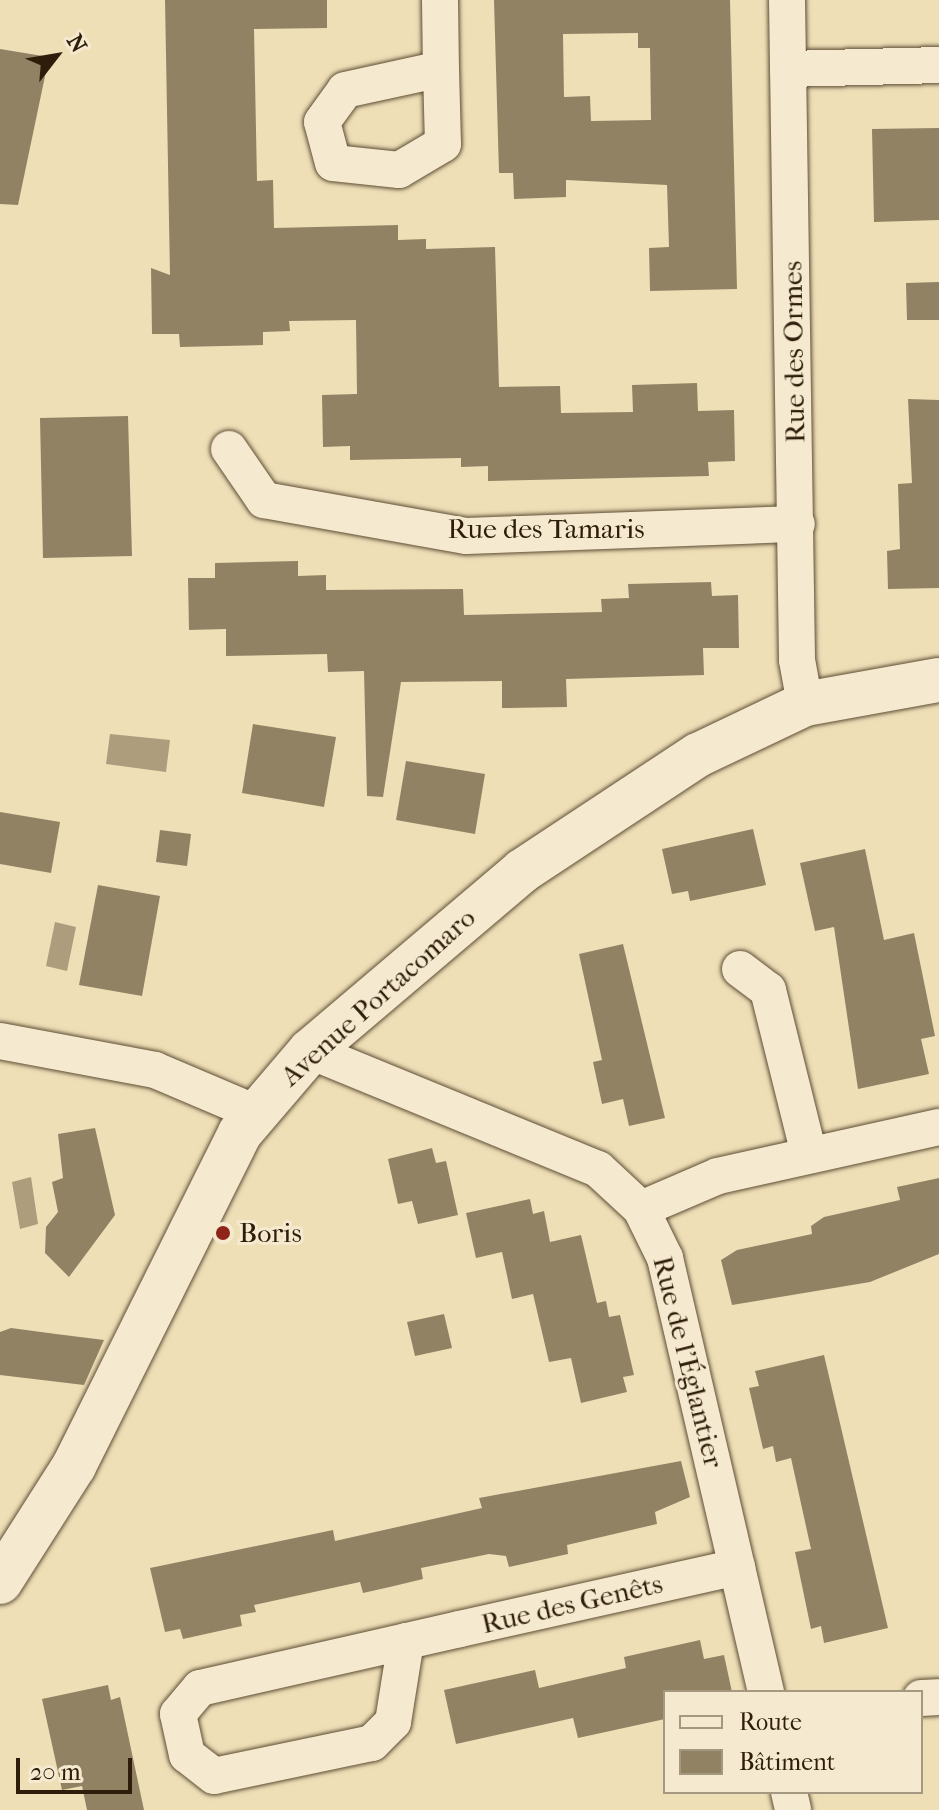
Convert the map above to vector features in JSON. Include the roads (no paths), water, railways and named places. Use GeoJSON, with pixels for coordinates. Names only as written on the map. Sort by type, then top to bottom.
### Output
{"type":"FeatureCollection","features":[{"type":"Feature","properties":{"kind":"street"},"geometry":{"type":"LineString","coordinates":[[440,0],[441,69]]}},
{"type":"Feature","properties":{"kind":"street","name":"Rue des Ormes"},"geometry":{"type":"LineString","coordinates":[[787,0],[797,660],[805,704]]}},
{"type":"Feature","properties":{"kind":"street"},"geometry":{"type":"LineString","coordinates":[[788,69],[939,65]]}},
{"type":"Feature","properties":{"kind":"street","name":"Rue des Tamaris"},"geometry":{"type":"LineString","coordinates":[[229,449],[264,500],[466,536],[797,524]]}},
{"type":"Feature","properties":{"kind":"street","name":"Avenue Portacomaro"},"geometry":{"type":"LineString","coordinates":[[0,1582],[42,1526],[254,1112],[310,1051],[522,871],[698,755],[805,704],[939,680]]}},
{"type":"Feature","properties":{"kind":"street"},"geometry":{"type":"LineString","coordinates":[[740,969],[768,990],[809,1154]]}},
{"type":"Feature","properties":{"kind":"street"},"geometry":{"type":"LineString","coordinates":[[0,1041],[155,1070],[254,1112]]}},
{"type":"Feature","properties":{"kind":"street","name":"Rue de l'Églantier"},"geometry":{"type":"LineString","coordinates":[[310,1051],[598,1169],[641,1209],[665,1258],[766,1690]]}},
{"type":"Feature","properties":{"kind":"street"},"geometry":{"type":"LineString","coordinates":[[641,1209],[718,1176],[939,1127]]}},
{"type":"Feature","properties":{"kind":"street","name":"Rue des Genêts"},"geometry":{"type":"LineString","coordinates":[[406,1641],[393,1722],[372,1743],[214,1776],[187,1755],[178,1714],[200,1688],[406,1641],[737,1567]]}},
{"type":"Feature","properties":{"kind":"place","name":"Boris"},"geometry":{"type":"Point","coordinates":[223,1233]}}]}
